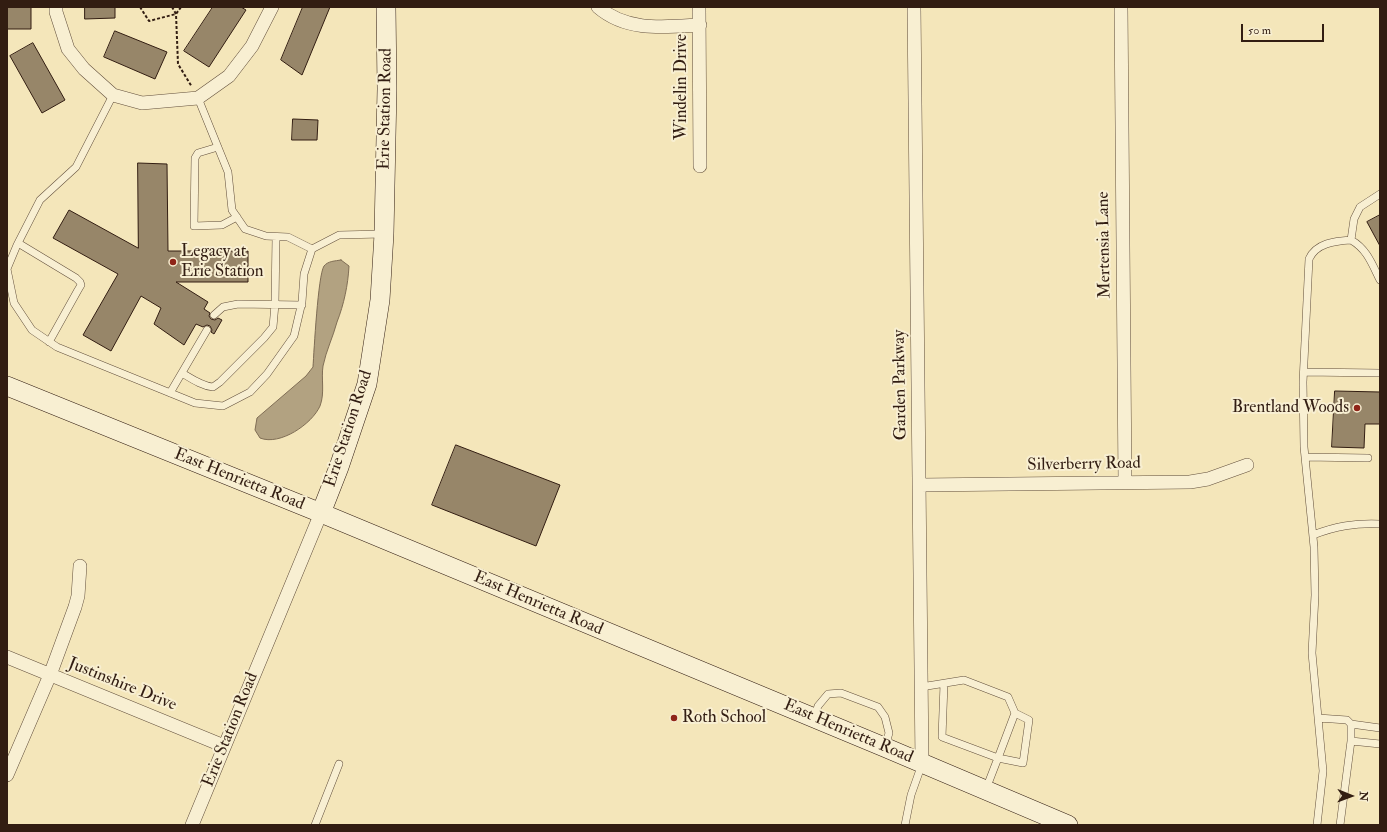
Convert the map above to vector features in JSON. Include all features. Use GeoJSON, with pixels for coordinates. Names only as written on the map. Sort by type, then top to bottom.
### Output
{"type":"FeatureCollection","features":[{"type":"Feature","properties":{"kind":"main road","name":"Erie Station Road"},"geometry":{"type":"LineString","coordinates":[[321,513],[347,447],[367,384],[380,300],[384,234],[387,89],[386,7]]}},
{"type":"Feature","properties":{"kind":"main road","name":"East Henrietta Road"},"geometry":{"type":"LineString","coordinates":[[7,386],[321,513],[1068,825]]}},
{"type":"Feature","properties":{"kind":"street"},"geometry":{"type":"LineString","coordinates":[[56,7],[56,12],[68,49],[84,69],[113,95],[142,103],[198,98],[228,76],[252,46],[272,7]]}},
{"type":"Feature","properties":{"kind":"street"},"geometry":{"type":"LineString","coordinates":[[598,7],[607,14],[635,25],[668,27],[700,25]]}},
{"type":"Feature","properties":{"kind":"street","name":"Windelin Drive"},"geometry":{"type":"LineString","coordinates":[[699,7],[700,166]]}},
{"type":"Feature","properties":{"kind":"street","name":"Garden Parkway"},"geometry":{"type":"LineString","coordinates":[[914,7],[922,763]]}},
{"type":"Feature","properties":{"kind":"street","name":"Mertensia Lane"},"geometry":{"type":"LineString","coordinates":[[1121,7],[1125,482]]}},
{"type":"Feature","properties":{"kind":"street","name":"Silverberry Road"},"geometry":{"type":"LineString","coordinates":[[920,485],[1190,482],[1208,479],[1247,465]]}},
{"type":"Feature","properties":{"kind":"street","name":"Erie Station Road"},"geometry":{"type":"LineString","coordinates":[[192,825],[321,513]]}},
{"type":"Feature","properties":{"kind":"street"},"geometry":{"type":"LineString","coordinates":[[7,775],[50,675],[76,607],[79,591],[80,566]]}},
{"type":"Feature","properties":{"kind":"street","name":"Justinshire Drive"},"geometry":{"type":"LineString","coordinates":[[7,657],[224,746]]}},
{"type":"Feature","properties":{"kind":"lane"},"geometry":{"type":"LineString","coordinates":[[113,95],[76,167],[40,200],[18,243],[7,269],[14,303],[32,330],[57,347],[195,403],[223,406],[250,392],[267,374],[294,336],[302,305],[304,274],[312,249],[340,235],[384,234]]}},
{"type":"Feature","properties":{"kind":"lane"},"geometry":{"type":"LineString","coordinates":[[198,98],[228,172],[232,210],[245,229],[266,236],[288,237],[312,249]]}},
{"type":"Feature","properties":{"kind":"lane"},"geometry":{"type":"LineString","coordinates":[[218,147],[198,153],[195,158],[194,226],[222,225],[237,217]]}},
{"type":"Feature","properties":{"kind":"lane"},"geometry":{"type":"LineString","coordinates":[[1350,240],[1354,219],[1360,207],[1380,194]]}},
{"type":"Feature","properties":{"kind":"lane"},"geometry":{"type":"LineString","coordinates":[[182,373],[208,387],[213,387],[220,382],[264,338],[273,327],[275,304],[276,237]]}},
{"type":"Feature","properties":{"kind":"lane"},"geometry":{"type":"LineString","coordinates":[[1317,825],[1322,771],[1312,653],[1315,595],[1313,535],[1304,447],[1304,372],[1309,259],[1312,252],[1320,246],[1340,240],[1350,240],[1360,245],[1370,260],[1380,280]]}},
{"type":"Feature","properties":{"kind":"lane"},"geometry":{"type":"LineString","coordinates":[[18,243],[76,278],[81,285],[49,342]]}},
{"type":"Feature","properties":{"kind":"lane"},"geometry":{"type":"LineString","coordinates":[[214,315],[223,307],[238,304],[302,305]]}},
{"type":"Feature","properties":{"kind":"lane"},"geometry":{"type":"LineString","coordinates":[[170,393],[207,330]]}},
{"type":"Feature","properties":{"kind":"lane"},"geometry":{"type":"LineString","coordinates":[[1304,372],[1380,373]]}},
{"type":"Feature","properties":{"kind":"lane"},"geometry":{"type":"LineString","coordinates":[[1305,457],[1368,458]]}},
{"type":"Feature","properties":{"kind":"lane"},"geometry":{"type":"LineString","coordinates":[[1313,535],[1333,527],[1367,523],[1380,524]]}},
{"type":"Feature","properties":{"kind":"lane"},"geometry":{"type":"LineString","coordinates":[[922,687],[964,680],[1008,698],[1015,712],[1029,720],[1023,763],[998,758],[942,737],[944,684]]}},
{"type":"Feature","properties":{"kind":"lane"},"geometry":{"type":"LineString","coordinates":[[814,718],[818,706],[828,694],[841,693],[878,707],[885,717],[889,733],[884,747]]}},
{"type":"Feature","properties":{"kind":"lane"},"geometry":{"type":"LineString","coordinates":[[986,790],[1015,712]]}},
{"type":"Feature","properties":{"kind":"lane"},"geometry":{"type":"LineString","coordinates":[[1318,718],[1347,720],[1351,724],[1380,728]]}},
{"type":"Feature","properties":{"kind":"lane"},"geometry":{"type":"LineString","coordinates":[[1340,825],[1351,741],[1351,724]]}},
{"type":"Feature","properties":{"kind":"lane"},"geometry":{"type":"LineString","coordinates":[[1351,741],[1380,744]]}},
{"type":"Feature","properties":{"kind":"lane"},"geometry":{"type":"LineString","coordinates":[[905,825],[911,795],[922,763]]}},
{"type":"Feature","properties":{"kind":"lane"},"geometry":{"type":"LineString","coordinates":[[315,825],[339,764]]}},
{"type":"Feature","properties":{"kind":"path"},"geometry":{"type":"LineString","coordinates":[[140,7],[149,21],[176,14],[181,7]]}},
{"type":"Feature","properties":{"kind":"path"},"geometry":{"type":"LineString","coordinates":[[172,7],[176,14],[178,64],[198,98]]}},
{"type":"Feature","properties":{"kind":"shaded area"},"geometry":{"type":"Polygon","coordinates":[[[341,260],[349,266],[348,280],[342,308],[323,366],[322,396],[320,406],[310,420],[294,432],[277,439],[268,440],[260,438],[255,430],[257,418],[306,376],[313,367],[322,272],[324,266],[328,263],[341,260]]]}},
{"type":"Feature","properties":{"kind":"building"},"geometry":{"type":"Polygon","coordinates":[[[7,7],[31,7],[31,29],[7,29],[7,7]]]}},
{"type":"Feature","properties":{"kind":"building"},"geometry":{"type":"Polygon","coordinates":[[[85,7],[115,7],[115,18],[85,19],[85,7]]]}},
{"type":"Feature","properties":{"kind":"building"},"geometry":{"type":"Polygon","coordinates":[[[213,7],[241,7],[246,10],[209,67],[184,51],[213,7]]]}},
{"type":"Feature","properties":{"kind":"building"},"geometry":{"type":"Polygon","coordinates":[[[303,7],[330,7],[302,75],[281,60],[303,7]]]}},
{"type":"Feature","properties":{"kind":"building"},"geometry":{"type":"Polygon","coordinates":[[[115,31],[167,52],[155,79],[104,57],[115,31]]]}},
{"type":"Feature","properties":{"kind":"building"},"geometry":{"type":"Polygon","coordinates":[[[33,43],[65,100],[42,113],[10,56],[33,43]]]}},
{"type":"Feature","properties":{"kind":"building"},"geometry":{"type":"Polygon","coordinates":[[[293,119],[318,120],[317,140],[292,140],[293,119]]]}},
{"type":"Feature","properties":{"kind":"building","name":"Legacy at Erie Station"},"geometry":{"type":"Polygon","coordinates":[[[138,163],[167,164],[168,251],[248,251],[248,282],[176,282],[208,302],[204,309],[210,313],[209,316],[211,319],[215,320],[218,318],[222,320],[214,334],[211,332],[212,330],[210,326],[207,325],[203,327],[196,324],[184,345],[154,324],[161,308],[141,296],[111,351],[83,335],[118,274],[53,238],[69,210],[138,248],[138,163]]]}},
{"type":"Feature","properties":{"kind":"building"},"geometry":{"type":"Polygon","coordinates":[[[1380,215],[1380,246],[1367,222],[1380,215]]]}},
{"type":"Feature","properties":{"kind":"building","name":"Brentland Woods"},"geometry":{"type":"Polygon","coordinates":[[[1335,391],[1380,392],[1380,424],[1365,424],[1364,448],[1332,447],[1335,391]]]}},
{"type":"Feature","properties":{"kind":"building"},"geometry":{"type":"Polygon","coordinates":[[[456,445],[560,485],[536,546],[432,505],[456,445]]]}},
{"type":"Feature","properties":{"kind":"place","name":"Legacy at Erie Station"},"geometry":{"type":"Point","coordinates":[173,262]}},
{"type":"Feature","properties":{"kind":"place","name":"Brentland Woods"},"geometry":{"type":"Point","coordinates":[1357,408]}},
{"type":"Feature","properties":{"kind":"place","name":"Roth School"},"geometry":{"type":"Point","coordinates":[674,718]}}]}
